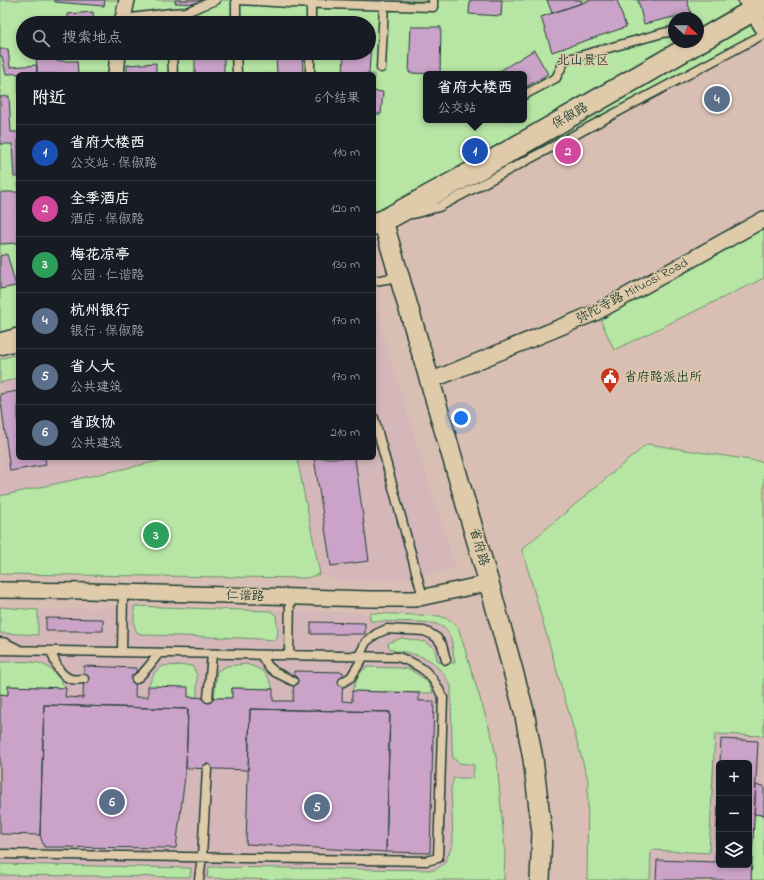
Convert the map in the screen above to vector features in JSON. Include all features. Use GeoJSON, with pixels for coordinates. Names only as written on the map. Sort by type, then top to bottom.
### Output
{"type":"FeatureCollection","features":[{"type":"Feature","properties":{"kind":"main road","name":"保俶路"},"geometry":{"type":"LineString","coordinates":[[378,222],[480,168],[706,32],[754,6]]}},
{"type":"Feature","properties":{"kind":"street"},"geometry":{"type":"LineString","coordinates":[[123,16],[127,0]]}},
{"type":"Feature","properties":{"kind":"street"},"geometry":{"type":"LineString","coordinates":[[754,6],[764,30]]}},
{"type":"Feature","properties":{"kind":"street"},"geometry":{"type":"LineString","coordinates":[[116,72],[117,60]]}},
{"type":"Feature","properties":{"kind":"street","name":"弥陀寺路 Mituosi Road"},"geometry":{"type":"LineString","coordinates":[[430,381],[597,312],[764,219]]}},
{"type":"Feature","properties":{"kind":"street","name":"省府路"},"geometry":{"type":"LineString","coordinates":[[378,222],[399,277],[489,583],[524,711],[533,759],[542,833],[540,880]]}},
{"type":"Feature","properties":{"kind":"street","name":"仁谐路"},"geometry":{"type":"LineString","coordinates":[[0,590],[78,590],[290,597],[415,599],[489,583]]}},
{"type":"Feature","properties":{"kind":"lane"},"geometry":{"type":"LineString","coordinates":[[153,16],[186,12],[216,0]]}},
{"type":"Feature","properties":{"kind":"lane"},"geometry":{"type":"LineString","coordinates":[[236,16],[237,0],[311,3],[355,2],[433,7],[433,0]]}},
{"type":"Feature","properties":{"kind":"lane"},"geometry":{"type":"LineString","coordinates":[[311,3],[311,16]]}},
{"type":"Feature","properties":{"kind":"lane"},"geometry":{"type":"LineString","coordinates":[[381,68],[384,5]]}},
{"type":"Feature","properties":{"kind":"lane"},"geometry":{"type":"LineString","coordinates":[[527,93],[556,78],[565,60],[668,32]]}},
{"type":"Feature","properties":{"kind":"lane"},"geometry":{"type":"LineString","coordinates":[[378,222],[438,208],[764,34]]}},
{"type":"Feature","properties":{"kind":"lane"},"geometry":{"type":"LineString","coordinates":[[172,60],[173,72]]}},
{"type":"Feature","properties":{"kind":"lane"},"geometry":{"type":"LineString","coordinates":[[236,60],[237,72]]}},
{"type":"Feature","properties":{"kind":"lane"},"geometry":{"type":"LineString","coordinates":[[310,60],[310,72]]}},
{"type":"Feature","properties":{"kind":"lane"},"geometry":{"type":"LineString","coordinates":[[376,281],[399,277]]}},
{"type":"Feature","properties":{"kind":"lane"},"geometry":{"type":"LineString","coordinates":[[376,425],[423,597]]}},
{"type":"Feature","properties":{"kind":"lane"},"geometry":{"type":"LineString","coordinates":[[122,652],[123,592]]}},
{"type":"Feature","properties":{"kind":"lane"},"geometry":{"type":"LineString","coordinates":[[289,655],[290,597]]}},
{"type":"Feature","properties":{"kind":"lane"},"geometry":{"type":"LineString","coordinates":[[343,682],[351,677],[362,656],[366,642],[376,634],[387,629],[424,631],[432,634],[442,645],[446,660]]}},
{"type":"Feature","properties":{"kind":"lane"},"geometry":{"type":"LineString","coordinates":[[0,642],[6,643],[21,650]]}},
{"type":"Feature","properties":{"kind":"lane"},"geometry":{"type":"LineString","coordinates":[[0,650],[398,657],[420,666],[437,685],[443,698],[438,858],[426,861],[0,854]]}},
{"type":"Feature","properties":{"kind":"lane"},"geometry":{"type":"LineString","coordinates":[[51,651],[58,669],[63,674],[70,679],[84,680]]}},
{"type":"Feature","properties":{"kind":"lane"},"geometry":{"type":"LineString","coordinates":[[136,679],[149,668],[159,653]]}},
{"type":"Feature","properties":{"kind":"lane"},"geometry":{"type":"LineString","coordinates":[[208,698],[212,654]]}},
{"type":"Feature","properties":{"kind":"lane"},"geometry":{"type":"LineString","coordinates":[[261,655],[268,666],[275,672],[293,681]]}},
{"type":"Feature","properties":{"kind":"lane"},"geometry":{"type":"LineString","coordinates":[[200,880],[207,769]]}},
{"type":"Feature","properties":{"kind":"shaded area"},"geometry":{"type":"Polygon","coordinates":[[[376,311],[456,569],[394,580],[340,582],[320,574],[297,460],[376,460],[376,311]]]}},
{"type":"Feature","properties":{"kind":"shaded area"},"geometry":{"type":"Polygon","coordinates":[[[16,379],[16,460],[164,460],[0,496],[0,383],[16,379]]]}},
{"type":"Feature","properties":{"kind":"shaded area"},"geometry":{"type":"Polygon","coordinates":[[[134,606],[440,616],[450,620],[458,627],[492,737],[486,880],[0,880],[0,607],[38,610],[134,606]]]}},
{"type":"Feature","properties":{"kind":"shaded area"},"geometry":{"type":"Polygon","coordinates":[[[715,734],[764,736],[764,880],[650,880],[651,850],[709,853],[715,734]]]}},
{"type":"Feature","properties":{"kind":"green space","name":"北山景区"},"geometry":{"type":"Polygon","coordinates":[[[0,0],[764,0],[764,36],[409,213],[376,226],[376,72],[16,72],[16,344],[0,348],[0,0]]]}},
{"type":"Feature","properties":{"kind":"green space"},"geometry":{"type":"Polygon","coordinates":[[[764,219],[764,278],[614,350],[597,312],[764,219]]]}},
{"type":"Feature","properties":{"kind":"green space"},"geometry":{"type":"Polygon","coordinates":[[[16,355],[16,379],[0,383],[0,359],[16,355]]]}},
{"type":"Feature","properties":{"kind":"green space"},"geometry":{"type":"Polygon","coordinates":[[[647,444],[764,462],[764,736],[715,734],[709,853],[651,850],[650,880],[587,880],[588,780],[522,549],[647,444]]]}},
{"type":"Feature","properties":{"kind":"green space"},"geometry":{"type":"Polygon","coordinates":[[[164,460],[297,460],[320,574],[306,578],[0,574],[0,496],[164,460]]]}},
{"type":"Feature","properties":{"kind":"green space"},"geometry":{"type":"Polygon","coordinates":[[[134,606],[270,611],[276,615],[278,632],[276,640],[147,635],[137,633],[134,625],[134,606]]]}},
{"type":"Feature","properties":{"kind":"green space"},"geometry":{"type":"Polygon","coordinates":[[[0,607],[38,610],[38,635],[0,633],[0,607]]]}},
{"type":"Feature","properties":{"kind":"green space"},"geometry":{"type":"Polygon","coordinates":[[[370,613],[440,616],[450,620],[458,627],[492,737],[497,762],[505,852],[504,880],[280,880],[207,878],[209,867],[435,870],[445,863],[453,843],[451,788],[454,778],[473,778],[474,765],[459,763],[453,758],[451,686],[443,673],[431,661],[406,652],[395,651],[389,648],[388,643],[402,638],[425,642],[434,648],[438,662],[455,663],[451,638],[446,629],[437,624],[423,622],[370,621],[370,613]]]}},
{"type":"Feature","properties":{"kind":"green space"},"geometry":{"type":"Polygon","coordinates":[[[0,662],[40,663],[53,672],[66,688],[8,686],[8,695],[0,694],[0,662]]]}},
{"type":"Feature","properties":{"kind":"green space"},"geometry":{"type":"Polygon","coordinates":[[[246,664],[264,672],[269,678],[273,689],[232,688],[232,698],[214,698],[217,671],[227,666],[246,664]]]}},
{"type":"Feature","properties":{"kind":"green space"},"geometry":{"type":"Polygon","coordinates":[[[187,665],[193,667],[197,675],[197,697],[188,697],[148,686],[155,672],[163,666],[187,665]]]}},
{"type":"Feature","properties":{"kind":"green space"},"geometry":{"type":"Polygon","coordinates":[[[367,667],[409,669],[427,681],[433,693],[352,691],[360,673],[367,667]]]}},
{"type":"Feature","properties":{"kind":"green space"},"geometry":{"type":"Polygon","coordinates":[[[754,814],[764,815],[764,880],[751,880],[754,814]]]}},
{"type":"Feature","properties":{"kind":"green space"},"geometry":{"type":"Polygon","coordinates":[[[0,864],[191,868],[190,877],[0,875],[0,864]]]}},
{"type":"Feature","properties":{"kind":"building"},"geometry":{"type":"Polygon","coordinates":[[[55,0],[105,0],[104,6],[55,2],[55,0]]]}},
{"type":"Feature","properties":{"kind":"building"},"geometry":{"type":"Polygon","coordinates":[[[175,0],[205,0],[205,4],[175,3],[175,0]]]}},
{"type":"Feature","properties":{"kind":"building"},"geometry":{"type":"Polygon","coordinates":[[[470,0],[502,0],[501,16],[469,14],[470,0]]]}},
{"type":"Feature","properties":{"kind":"building"},"geometry":{"type":"Polygon","coordinates":[[[547,0],[581,0],[582,3],[552,13],[547,0]]]}},
{"type":"Feature","properties":{"kind":"building"},"geometry":{"type":"Polygon","coordinates":[[[591,0],[617,0],[626,27],[552,52],[541,17],[591,0]]]}},
{"type":"Feature","properties":{"kind":"building"},"geometry":{"type":"Polygon","coordinates":[[[638,0],[687,0],[691,12],[668,12],[668,18],[644,24],[638,0]]]}},
{"type":"Feature","properties":{"kind":"building"},"geometry":{"type":"Polygon","coordinates":[[[93,12],[93,16],[68,16],[68,14],[93,12]]]}},
{"type":"Feature","properties":{"kind":"building"},"geometry":{"type":"Polygon","coordinates":[[[411,27],[441,27],[440,71],[423,71],[423,73],[409,73],[411,27]]]}},
{"type":"Feature","properties":{"kind":"building"},"geometry":{"type":"Polygon","coordinates":[[[0,49],[8,49],[10,67],[37,65],[37,72],[16,72],[16,74],[6,74],[2,56],[0,56],[0,49]]]}},
{"type":"Feature","properties":{"kind":"building"},"geometry":{"type":"Polygon","coordinates":[[[534,50],[548,74],[527,86],[527,71],[500,71],[534,50]]]}},
{"type":"Feature","properties":{"kind":"building"},"geometry":{"type":"Polygon","coordinates":[[[36,60],[77,61],[78,72],[37,72],[36,60]]]}},
{"type":"Feature","properties":{"kind":"building"},"geometry":{"type":"Polygon","coordinates":[[[195,60],[224,60],[224,72],[195,72],[195,60]]]}},
{"type":"Feature","properties":{"kind":"building"},"geometry":{"type":"Polygon","coordinates":[[[276,60],[302,60],[303,72],[277,72],[276,60]]]}},
{"type":"Feature","properties":{"kind":"building"},"geometry":{"type":"Polygon","coordinates":[[[344,60],[370,60],[369,72],[343,72],[344,60]]]}},
{"type":"Feature","properties":{"kind":"building"},"geometry":{"type":"Polygon","coordinates":[[[156,63],[156,72],[127,72],[127,65],[156,63]]]}},
{"type":"Feature","properties":{"kind":"building"},"geometry":{"type":"Polygon","coordinates":[[[376,91],[383,92],[381,114],[376,114],[376,91]]]}},
{"type":"Feature","properties":{"kind":"building"},"geometry":{"type":"Polygon","coordinates":[[[9,96],[11,132],[16,132],[16,177],[14,177],[12,144],[0,144],[0,97],[9,96]]]}},
{"type":"Feature","properties":{"kind":"building"},"geometry":{"type":"Polygon","coordinates":[[[2,192],[16,192],[16,243],[0,244],[0,194],[2,192]]]}},
{"type":"Feature","properties":{"kind":"building"},"geometry":{"type":"Polygon","coordinates":[[[7,254],[16,286],[0,289],[0,256],[7,254]]]}},
{"type":"Feature","properties":{"kind":"building"},"geometry":{"type":"Polygon","coordinates":[[[16,391],[16,460],[45,460],[46,465],[10,471],[0,394],[16,391]]]}},
{"type":"Feature","properties":{"kind":"building"},"geometry":{"type":"Polygon","coordinates":[[[314,460],[355,460],[369,561],[331,566],[314,460]]]}},
{"type":"Feature","properties":{"kind":"building"},"geometry":{"type":"Polygon","coordinates":[[[46,618],[103,619],[103,631],[46,631],[46,618]]]}},
{"type":"Feature","properties":{"kind":"building"},"geometry":{"type":"Polygon","coordinates":[[[311,622],[365,623],[365,634],[311,634],[311,622]]]}},
{"type":"Feature","properties":{"kind":"building"},"geometry":{"type":"Polygon","coordinates":[[[84,666],[136,668],[135,697],[148,697],[148,686],[188,687],[188,697],[208,698],[232,698],[232,688],[273,689],[273,701],[293,701],[294,671],[343,672],[342,701],[352,702],[352,691],[419,693],[419,701],[434,701],[430,853],[386,852],[390,712],[250,709],[248,770],[186,768],[188,709],[44,705],[40,835],[0,834],[0,694],[8,695],[8,686],[66,688],[65,697],[83,698],[84,666]]]}},
{"type":"Feature","properties":{"kind":"building"},"geometry":{"type":"Polygon","coordinates":[[[44,705],[188,709],[186,768],[176,848],[44,847],[40,835],[44,705]]]}},
{"type":"Feature","properties":{"kind":"building"},"geometry":{"type":"Polygon","coordinates":[[[250,709],[390,712],[386,852],[246,844],[250,709]]]}},
{"type":"Feature","properties":{"kind":"building"},"geometry":{"type":"Polygon","coordinates":[[[721,739],[758,741],[752,860],[752,760],[720,760],[721,739]]]}},
{"type":"Feature","properties":{"kind":"building"},"geometry":{"type":"Polygon","coordinates":[[[756,785],[764,786],[764,815],[754,814],[756,785]]]}},
{"type":"Feature","properties":{"kind":"building"},"geometry":{"type":"Polygon","coordinates":[[[716,842],[716,868],[752,868],[751,880],[656,880],[657,860],[715,862],[716,842]]]}},
{"type":"Feature","properties":{"kind":"place","name":"杭州银行"},"geometry":{"type":"Point","coordinates":[717,99]}},
{"type":"Feature","properties":{"kind":"place","name":"省府大楼西"},"geometry":{"type":"Point","coordinates":[475,151]}},
{"type":"Feature","properties":{"kind":"place","name":"全季酒店"},"geometry":{"type":"Point","coordinates":[568,151]}},
{"type":"Feature","properties":{"kind":"place","name":"省府路派出所"},"geometry":{"type":"Point","coordinates":[610,394]}},
{"type":"Feature","properties":{"kind":"place","name":"梅花凉亭"},"geometry":{"type":"Point","coordinates":[156,535]}},
{"type":"Feature","properties":{"kind":"place","name":"省政协"},"geometry":{"type":"Point","coordinates":[112,802]}},
{"type":"Feature","properties":{"kind":"place","name":"省人大"},"geometry":{"type":"Point","coordinates":[317,807]}}]}
